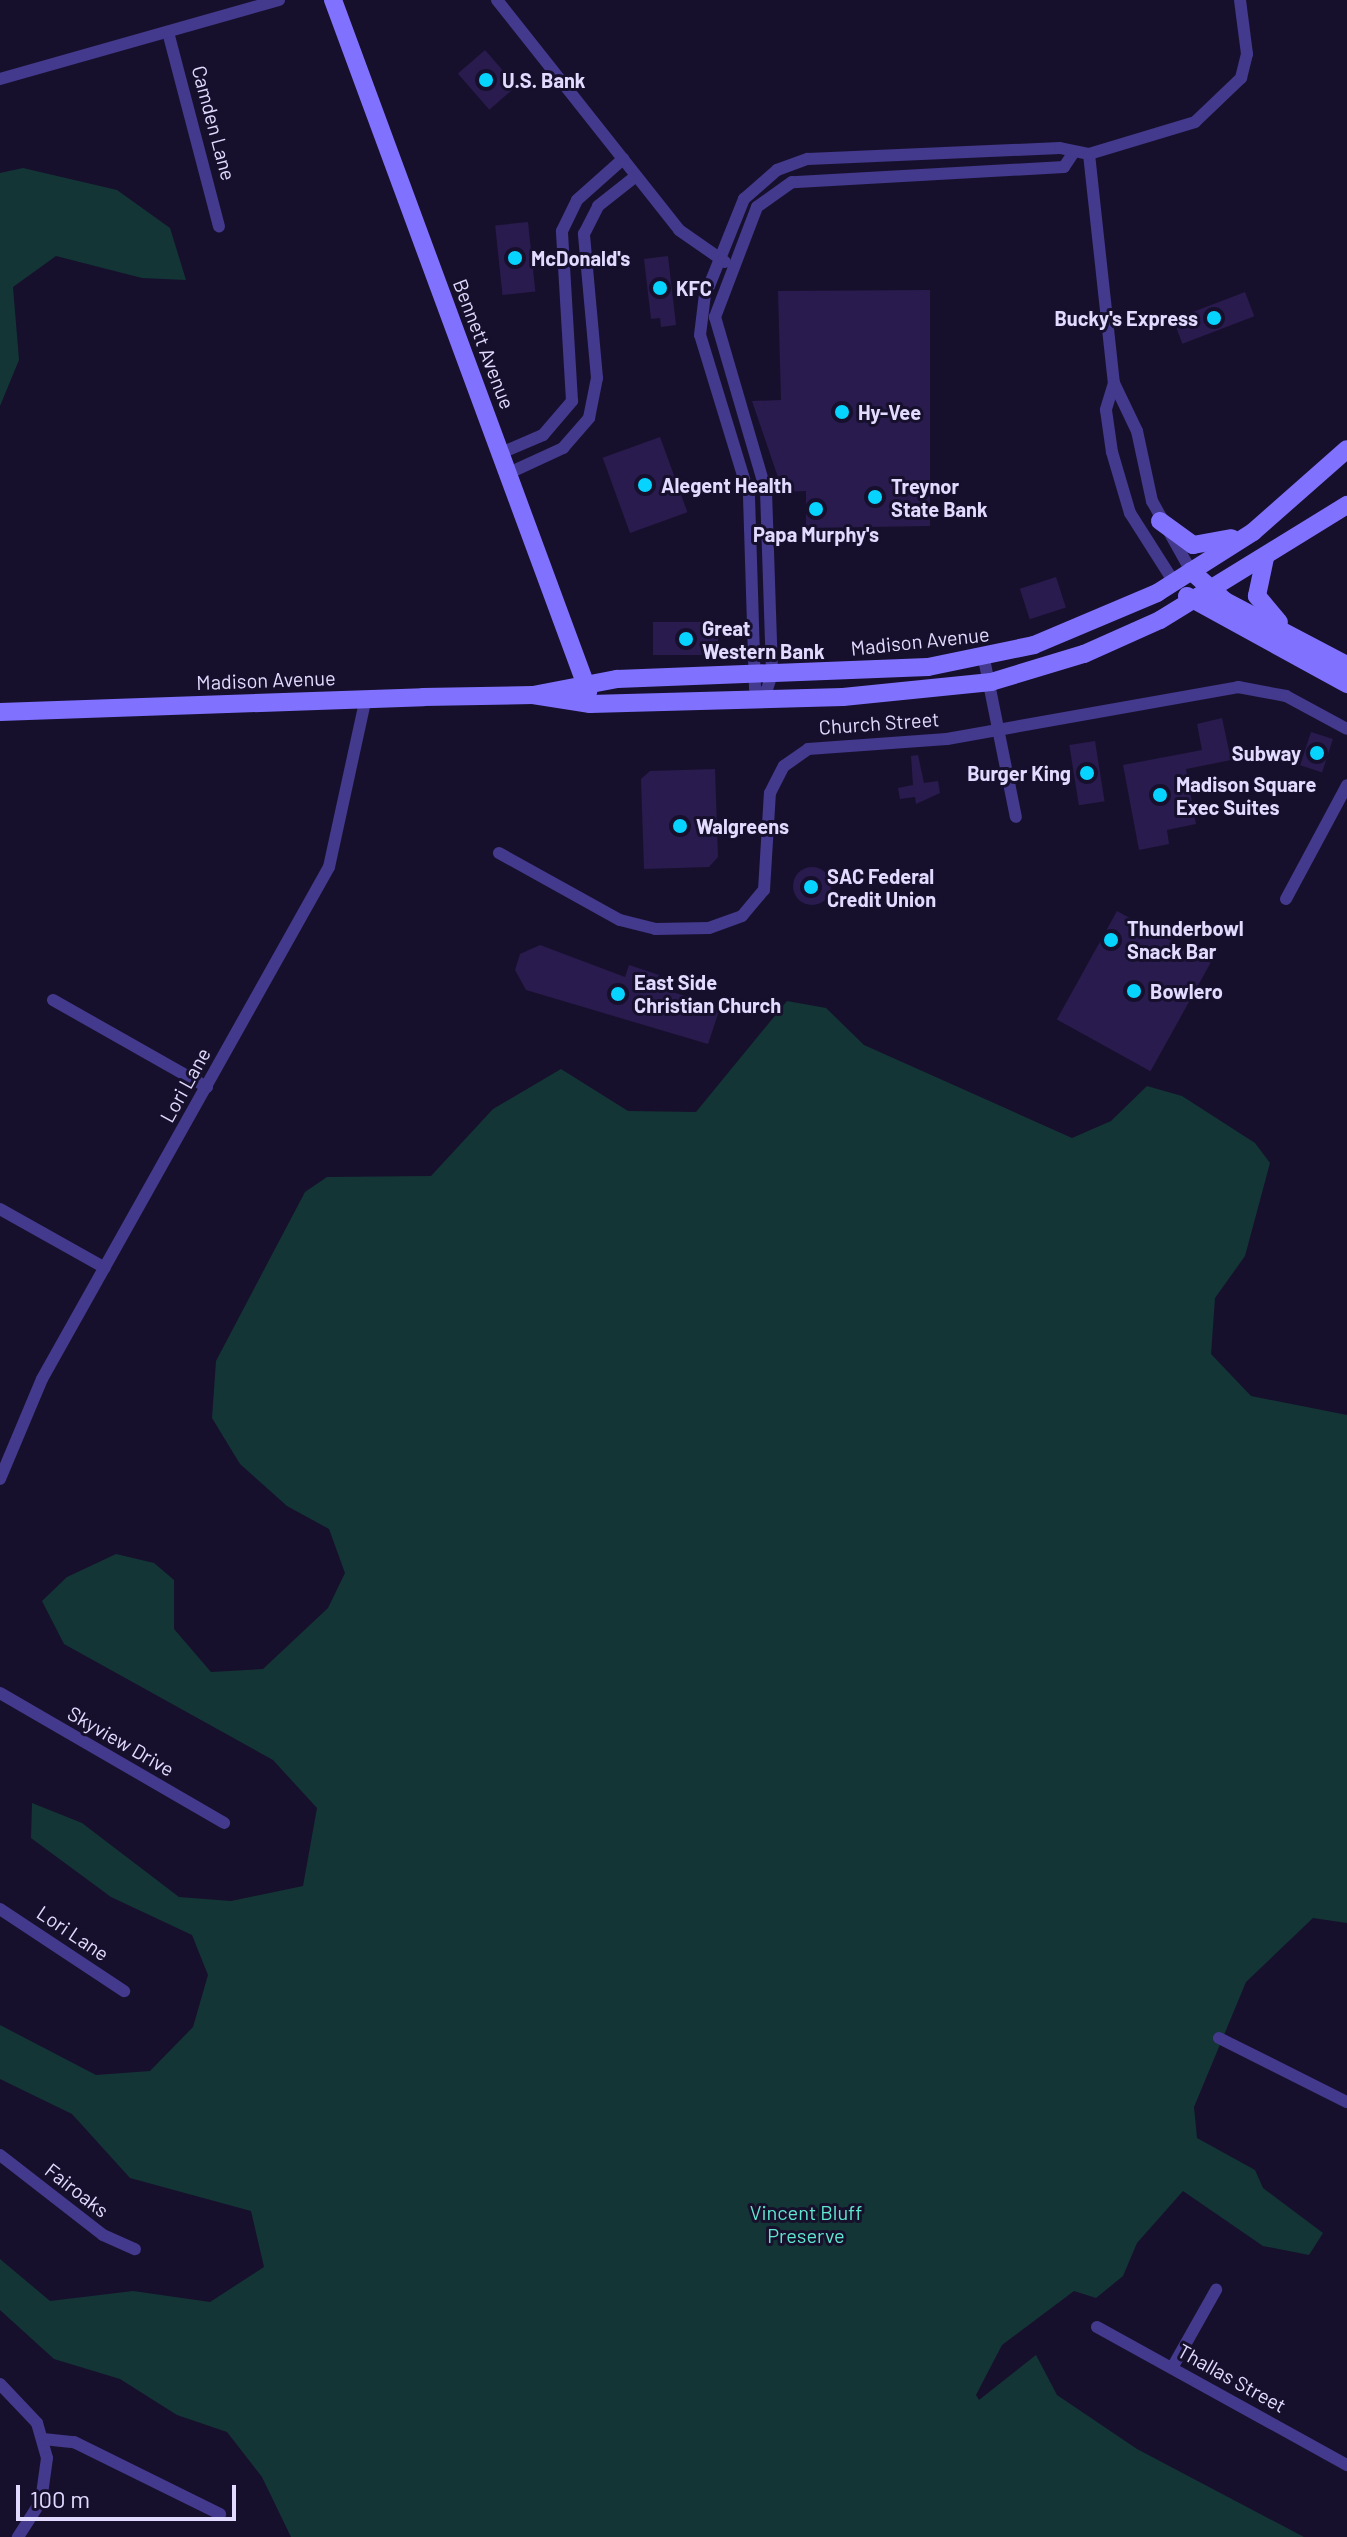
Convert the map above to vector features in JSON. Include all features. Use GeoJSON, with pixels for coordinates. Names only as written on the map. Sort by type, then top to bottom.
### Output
{"type":"FeatureCollection","features":[{"type":"Feature","properties":{"kind":"main road","name":"Bennett Avenue"},"geometry":{"type":"LineString","coordinates":[[333,0],[587,682],[590,704]]}},
{"type":"Feature","properties":{"kind":"main road","name":"Madison Avenue"},"geometry":{"type":"LineString","coordinates":[[533,695],[587,682],[984,659],[1079,631],[1174,582],[1253,532],[1347,449]]}},
{"type":"Feature","properties":{"kind":"main road","name":"Madison Avenue"},"geometry":{"type":"LineString","coordinates":[[0,712],[533,695],[590,704],[764,699],[991,682],[1084,654],[1193,603],[1347,505]]}},
{"type":"Feature","properties":{"kind":"main road"},"geometry":{"type":"LineString","coordinates":[[1160,521],[1193,545],[1253,532]]}},
{"type":"Feature","properties":{"kind":"main road"},"geometry":{"type":"LineString","coordinates":[[1268,553],[1256,575],[1257,596],[1303,641]]}},
{"type":"Feature","properties":{"kind":"main road"},"geometry":{"type":"LineString","coordinates":[[1191,571],[1211,591],[1347,665]]}},
{"type":"Feature","properties":{"kind":"main road"},"geometry":{"type":"LineString","coordinates":[[1174,582],[1193,603],[1347,684]]}},
{"type":"Feature","properties":{"kind":"street"},"geometry":{"type":"LineString","coordinates":[[0,79],[279,0]]}},
{"type":"Feature","properties":{"kind":"street"},"geometry":{"type":"LineString","coordinates":[[497,0],[679,230],[717,259],[731,264]]}},
{"type":"Feature","properties":{"kind":"street"},"geometry":{"type":"LineString","coordinates":[[764,674],[749,495],[700,335],[717,259],[751,190],[808,159],[1060,148],[1072,155],[1089,154],[1195,122],[1227,98],[1247,54],[1240,0]]}},
{"type":"Feature","properties":{"kind":"street","name":"Camden Lane"},"geometry":{"type":"LineString","coordinates":[[168,32],[219,226]]}},
{"type":"Feature","properties":{"kind":"street"},"geometry":{"type":"LineString","coordinates":[[1089,154],[1114,383],[1137,431],[1144,482],[1160,521],[1191,571]]}},
{"type":"Feature","properties":{"kind":"street"},"geometry":{"type":"LineString","coordinates":[[764,699],[766,491],[715,331],[731,264],[757,207],[792,182],[1064,167],[1072,155]]}},
{"type":"Feature","properties":{"kind":"street"},"geometry":{"type":"LineString","coordinates":[[501,453],[543,435],[572,401],[562,231],[577,200],[623,159]]}},
{"type":"Feature","properties":{"kind":"street"},"geometry":{"type":"LineString","coordinates":[[509,473],[563,448],[589,418],[597,378],[584,234],[598,206],[636,176]]}},
{"type":"Feature","properties":{"kind":"street"},"geometry":{"type":"LineString","coordinates":[[1114,383],[1106,410],[1122,493],[1174,582]]}},
{"type":"Feature","properties":{"kind":"street"},"geometry":{"type":"LineString","coordinates":[[984,659],[1016,817]]}},
{"type":"Feature","properties":{"kind":"street","name":"Church Street"},"geometry":{"type":"LineString","coordinates":[[499,853],[637,926],[725,924],[764,890],[770,793],[795,756],[826,745],[999,731],[1252,686],[1347,729]]}},
{"type":"Feature","properties":{"kind":"street","name":"Lori Lane"},"geometry":{"type":"LineString","coordinates":[[0,1479],[5,1446],[329,867],[366,698]]}},
{"type":"Feature","properties":{"kind":"street"},"geometry":{"type":"LineString","coordinates":[[1286,899],[1347,785]]}},
{"type":"Feature","properties":{"kind":"street"},"geometry":{"type":"LineString","coordinates":[[53,1000],[207,1087]]}},
{"type":"Feature","properties":{"kind":"street"},"geometry":{"type":"LineString","coordinates":[[0,1209],[105,1268]]}},
{"type":"Feature","properties":{"kind":"street","name":"Skyview Drive"},"geometry":{"type":"LineString","coordinates":[[0,1693],[224,1823]]}},
{"type":"Feature","properties":{"kind":"street","name":"Lori Lane"},"geometry":{"type":"LineString","coordinates":[[0,1909],[124,1991]]}},
{"type":"Feature","properties":{"kind":"street"},"geometry":{"type":"LineString","coordinates":[[1219,2038],[1347,2102]]}},
{"type":"Feature","properties":{"kind":"street","name":"Fairoaks"},"geometry":{"type":"LineString","coordinates":[[0,2155],[103,2235],[135,2249]]}},
{"type":"Feature","properties":{"kind":"street"},"geometry":{"type":"LineString","coordinates":[[1172,2368],[1216,2290]]}},
{"type":"Feature","properties":{"kind":"street","name":"Thallas Street"},"geometry":{"type":"LineString","coordinates":[[1097,2327],[1347,2465]]}},
{"type":"Feature","properties":{"kind":"street"},"geometry":{"type":"LineString","coordinates":[[0,2384],[43,2439],[41,2501],[18,2537]]}},
{"type":"Feature","properties":{"kind":"street"},"geometry":{"type":"LineString","coordinates":[[43,2439],[74,2442],[220,2514]]}},
{"type":"Feature","properties":{"kind":"green space"},"geometry":{"type":"Polygon","coordinates":[[[23,168],[117,190],[170,228],[186,280],[142,278],[56,256],[13,287],[19,360],[0,406],[0,173],[23,168]]]}},
{"type":"Feature","properties":{"kind":"green space","name":"Vincent Bluff Preserve"},"geometry":{"type":"Polygon","coordinates":[[[787,1001],[826,1008],[864,1045],[1072,1138],[1111,1121],[1147,1086],[1182,1096],[1255,1143],[1270,1163],[1245,1256],[1215,1298],[1211,1354],[1251,1396],[1347,1415],[1347,1923],[1313,1918],[1246,1982],[1194,2107],[1197,2138],[1255,2170],[1263,2188],[1323,2233],[1309,2255],[1263,2246],[1183,2191],[1137,2243],[1123,2276],[1096,2298],[1074,2291],[1002,2345],[976,2395],[979,2400],[1036,2355],[1057,2395],[1137,2449],[1304,2537],[291,2537],[262,2477],[227,2432],[177,2415],[120,2379],[54,2359],[0,2310],[0,2259],[50,2301],[133,2291],[210,2302],[264,2267],[251,2211],[130,2178],[72,2114],[0,2079],[0,2025],[96,2075],[150,2071],[193,2027],[208,1975],[192,1935],[111,1897],[31,1838],[32,1803],[82,1823],[179,1897],[231,1901],[303,1886],[317,1808],[273,1760],[64,1644],[42,1601],[67,1577],[116,1554],[154,1563],[174,1580],[174,1629],[211,1672],[263,1669],[328,1608],[345,1573],[329,1529],[287,1506],[240,1464],[212,1418],[216,1361],[305,1192],[327,1177],[431,1176],[493,1109],[561,1069],[628,1111],[696,1112],[787,1001]]]}},
{"type":"Feature","properties":{"kind":"building","name":"U.S. Bank"},"geometry":{"type":"Polygon","coordinates":[[[485,50],[516,86],[489,110],[458,74],[485,50]]]}},
{"type":"Feature","properties":{"kind":"building","name":"McDonald's"},"geometry":{"type":"Polygon","coordinates":[[[528,222],[535,292],[502,295],[495,225],[528,222]]]}},
{"type":"Feature","properties":{"kind":"building","name":"KFC"},"geometry":{"type":"Polygon","coordinates":[[[668,256],[676,325],[661,327],[660,318],[651,319],[644,259],[668,256]]]}},
{"type":"Feature","properties":{"kind":"building","name":"Hy-Vee"},"geometry":{"type":"Polygon","coordinates":[[[930,290],[930,526],[806,528],[806,491],[783,492],[752,401],[781,400],[778,291],[930,290]]]}},
{"type":"Feature","properties":{"kind":"building","name":"Bucky's Express"},"geometry":{"type":"Polygon","coordinates":[[[1245,292],[1254,316],[1182,344],[1173,320],[1245,292]]]}},
{"type":"Feature","properties":{"kind":"building","name":"Alegent Health"},"geometry":{"type":"Polygon","coordinates":[[[660,437],[687,512],[630,533],[603,458],[660,437]]]}},
{"type":"Feature","properties":{"kind":"building"},"geometry":{"type":"Polygon","coordinates":[[[1056,577],[1066,607],[1030,619],[1020,589],[1056,577]]]}},
{"type":"Feature","properties":{"kind":"building","name":"Great Western Bank"},"geometry":{"type":"Polygon","coordinates":[[[653,622],[718,622],[718,655],[653,655],[653,622]]]}},
{"type":"Feature","properties":{"kind":"building","name":"Madison Square Exec Suites"},"geometry":{"type":"Polygon","coordinates":[[[1222,718],[1231,760],[1186,769],[1196,824],[1167,830],[1169,844],[1139,850],[1123,765],[1202,750],[1197,724],[1222,718]]]}},
{"type":"Feature","properties":{"kind":"building","name":"Subway"},"geometry":{"type":"Polygon","coordinates":[[[1311,732],[1333,739],[1322,772],[1300,765],[1311,732]]]}},
{"type":"Feature","properties":{"kind":"building","name":"Burger King"},"geometry":{"type":"Polygon","coordinates":[[[1095,741],[1105,801],[1079,805],[1069,745],[1095,741]]]}},
{"type":"Feature","properties":{"kind":"building"},"geometry":{"type":"Polygon","coordinates":[[[918,755],[924,783],[938,781],[940,793],[916,804],[915,797],[900,799],[898,788],[913,785],[911,756],[918,755]]]}},
{"type":"Feature","properties":{"kind":"building","name":"Walgreens"},"geometry":{"type":"Polygon","coordinates":[[[715,769],[718,857],[709,867],[644,869],[641,779],[650,771],[715,769]]]}},
{"type":"Feature","properties":{"kind":"building","name":"SAC Federal Credit Union"},"geometry":{"type":"Polygon","coordinates":[[[812,867],[825,873],[831,886],[825,899],[812,905],[799,899],[793,886],[799,873],[812,867]]]}},
{"type":"Feature","properties":{"kind":"building","name":"Bowlero"},"geometry":{"type":"Polygon","coordinates":[[[1117,911],[1211,963],[1150,1071],[1057,1019],[1117,911]]]}},
{"type":"Feature","properties":{"kind":"building","name":"East Side Christian Church"},"geometry":{"type":"Polygon","coordinates":[[[540,945],[625,977],[629,965],[659,975],[655,986],[720,1008],[708,1044],[526,990],[515,970],[520,954],[540,945]]]}},
{"type":"Feature","properties":{"kind":"place","name":"U.S. Bank"},"geometry":{"type":"Point","coordinates":[486,80]}},
{"type":"Feature","properties":{"kind":"place","name":"McDonald's"},"geometry":{"type":"Point","coordinates":[515,258]}},
{"type":"Feature","properties":{"kind":"place","name":"KFC"},"geometry":{"type":"Point","coordinates":[660,288]}},
{"type":"Feature","properties":{"kind":"place","name":"Bucky's Express"},"geometry":{"type":"Point","coordinates":[1214,318]}},
{"type":"Feature","properties":{"kind":"place","name":"Hy-Vee"},"geometry":{"type":"Point","coordinates":[842,412]}},
{"type":"Feature","properties":{"kind":"place","name":"Alegent Health"},"geometry":{"type":"Point","coordinates":[645,485]}},
{"type":"Feature","properties":{"kind":"place","name":"Treynor State Bank"},"geometry":{"type":"Point","coordinates":[875,497]}},
{"type":"Feature","properties":{"kind":"place","name":"Papa Murphy's"},"geometry":{"type":"Point","coordinates":[816,509]}},
{"type":"Feature","properties":{"kind":"place","name":"Great Western Bank"},"geometry":{"type":"Point","coordinates":[686,639]}},
{"type":"Feature","properties":{"kind":"place","name":"Subway"},"geometry":{"type":"Point","coordinates":[1317,753]}},
{"type":"Feature","properties":{"kind":"place","name":"Burger King"},"geometry":{"type":"Point","coordinates":[1087,773]}},
{"type":"Feature","properties":{"kind":"place","name":"Madison Square Exec Suites"},"geometry":{"type":"Point","coordinates":[1160,795]}},
{"type":"Feature","properties":{"kind":"place","name":"Walgreens"},"geometry":{"type":"Point","coordinates":[680,826]}},
{"type":"Feature","properties":{"kind":"place","name":"SAC Federal Credit Union"},"geometry":{"type":"Point","coordinates":[811,887]}},
{"type":"Feature","properties":{"kind":"place","name":"Thunderbowl Snack Bar"},"geometry":{"type":"Point","coordinates":[1111,940]}},
{"type":"Feature","properties":{"kind":"place","name":"Bowlero"},"geometry":{"type":"Point","coordinates":[1134,991]}},
{"type":"Feature","properties":{"kind":"place","name":"East Side Christian Church"},"geometry":{"type":"Point","coordinates":[618,994]}}]}
